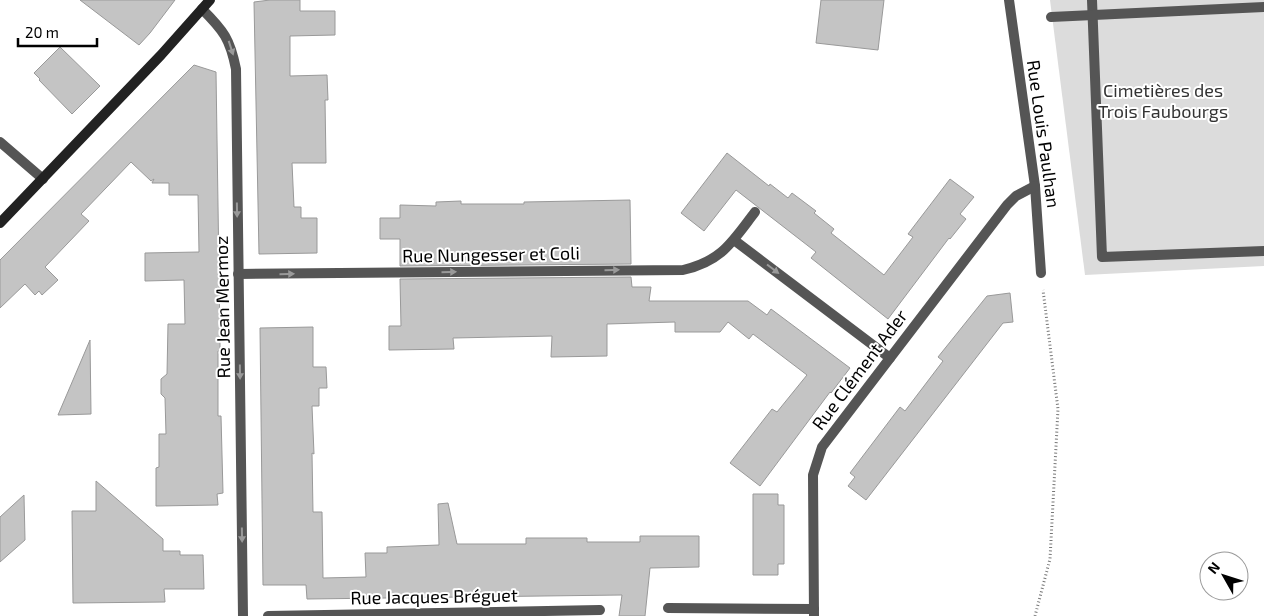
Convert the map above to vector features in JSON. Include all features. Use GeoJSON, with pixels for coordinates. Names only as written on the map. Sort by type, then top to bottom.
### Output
{"type":"FeatureCollection","features":[{"type":"Feature","properties":{"kind":"main road"},"geometry":{"type":"LineString","coordinates":[[0,223],[161,55],[210,0]]}},
{"type":"Feature","properties":{"kind":"street","name":"Rue Louis Paulhan"},"geometry":{"type":"LineString","coordinates":[[1009,0],[1035,186],[1042,273]]}},
{"type":"Feature","properties":{"kind":"street"},"geometry":{"type":"LineString","coordinates":[[1092,0],[1102,257],[1264,251]]}},
{"type":"Feature","properties":{"kind":"street"},"geometry":{"type":"LineString","coordinates":[[1051,17],[1264,8]]}},
{"type":"Feature","properties":{"kind":"street","name":"Rue Jean Mermoz"},"geometry":{"type":"LineString","coordinates":[[202,10],[225,33],[236,70],[243,616]]}},
{"type":"Feature","properties":{"kind":"street"},"geometry":{"type":"LineString","coordinates":[[0,142],[43,179]]}},
{"type":"Feature","properties":{"kind":"street","name":"Rue Clément Ader"},"geometry":{"type":"LineString","coordinates":[[814,612],[813,475],[816,460],[822,447],[1007,204],[1016,196],[1035,186]]}},
{"type":"Feature","properties":{"kind":"street","name":"Rue Nungesser et Coli"},"geometry":{"type":"LineString","coordinates":[[238,274],[683,270],[706,263],[718,256],[734,240],[755,212]]}},
{"type":"Feature","properties":{"kind":"street"},"geometry":{"type":"LineString","coordinates":[[734,240],[890,358]]}},
{"type":"Feature","properties":{"kind":"street"},"geometry":{"type":"LineString","coordinates":[[668,608],[814,612]]}},
{"type":"Feature","properties":{"kind":"street","name":"Rue Jacques Bréguet"},"geometry":{"type":"LineString","coordinates":[[268,616],[600,610]]}},
{"type":"Feature","properties":{"kind":"path"},"geometry":{"type":"LineString","coordinates":[[1035,616],[1050,559],[1058,409],[1042,273]]}},
{"type":"Feature","properties":{"kind":"green space","name":"Cimetières des Trois Faubourgs"},"geometry":{"type":"Polygon","coordinates":[[[1050,0],[1264,0],[1264,266],[1085,275],[1050,0]]]}},
{"type":"Feature","properties":{"kind":"building"},"geometry":{"type":"Polygon","coordinates":[[[80,0],[175,0],[139,45],[80,0]]]}},
{"type":"Feature","properties":{"kind":"building"},"geometry":{"type":"Polygon","coordinates":[[[300,0],[300,11],[335,11],[335,35],[290,36],[290,76],[327,75],[328,100],[325,100],[326,163],[292,163],[294,207],[301,207],[301,218],[317,218],[317,253],[259,254],[254,2],[300,0]]]}},
{"type":"Feature","properties":{"kind":"building"},"geometry":{"type":"Polygon","coordinates":[[[821,0],[884,0],[878,50],[816,43],[821,0]]]}},
{"type":"Feature","properties":{"kind":"building"},"geometry":{"type":"Polygon","coordinates":[[[60,47],[100,86],[72,114],[34,73],[60,47]]]}},
{"type":"Feature","properties":{"kind":"building"},"geometry":{"type":"Polygon","coordinates":[[[194,65],[216,72],[220,338],[220,351],[218,351],[218,416],[221,416],[223,493],[217,494],[218,505],[156,506],[156,468],[159,467],[159,434],[166,434],[165,398],[161,394],[161,379],[167,374],[168,324],[185,324],[184,280],[145,281],[145,253],[199,252],[198,195],[169,195],[169,183],[152,183],[154,179],[151,181],[131,162],[81,214],[89,221],[45,267],[58,280],[42,295],[39,291],[35,295],[25,284],[0,308],[0,260],[194,65]]]}},
{"type":"Feature","properties":{"kind":"building"},"geometry":{"type":"Polygon","coordinates":[[[727,153],[769,186],[770,184],[788,198],[792,193],[816,211],[814,213],[834,229],[831,233],[884,275],[913,237],[908,234],[950,179],[974,197],[960,214],[966,219],[949,238],[888,319],[811,258],[816,252],[736,190],[704,231],[681,213],[727,153]]]}},
{"type":"Feature","properties":{"kind":"building"},"geometry":{"type":"Polygon","coordinates":[[[630,200],[631,264],[400,266],[400,239],[380,239],[380,218],[400,218],[400,205],[436,206],[436,202],[461,201],[461,204],[524,204],[524,202],[630,200]]]}},
{"type":"Feature","properties":{"kind":"building"},"geometry":{"type":"Polygon","coordinates":[[[631,277],[632,287],[651,287],[649,301],[748,301],[767,315],[771,309],[850,368],[760,486],[730,463],[772,409],[777,412],[807,375],[753,334],[749,339],[728,322],[720,332],[675,332],[675,322],[607,324],[607,356],[551,357],[552,336],[453,338],[454,349],[389,350],[389,326],[401,326],[400,279],[631,277]]]}},
{"type":"Feature","properties":{"kind":"building"},"geometry":{"type":"Polygon","coordinates":[[[1010,293],[1013,322],[1003,323],[866,500],[848,486],[855,477],[850,473],[900,407],[905,411],[943,361],[938,357],[987,296],[1010,293]]]}},
{"type":"Feature","properties":{"kind":"building"},"geometry":{"type":"Polygon","coordinates":[[[313,327],[313,367],[326,367],[327,388],[319,388],[319,406],[312,406],[314,454],[312,453],[313,512],[322,512],[323,578],[366,577],[365,553],[387,553],[387,547],[439,545],[438,504],[448,503],[457,544],[526,544],[526,538],[587,538],[587,542],[640,542],[640,536],[699,536],[699,567],[650,568],[645,616],[619,616],[622,595],[307,599],[306,585],[263,585],[260,328],[313,327]]]}},
{"type":"Feature","properties":{"kind":"building"},"geometry":{"type":"Polygon","coordinates":[[[90,340],[91,414],[58,415],[70,387],[90,340]]]}},
{"type":"Feature","properties":{"kind":"building"},"geometry":{"type":"Polygon","coordinates":[[[96,481],[163,539],[163,551],[180,551],[180,555],[203,555],[204,589],[164,589],[165,602],[73,603],[72,511],[96,511],[96,481]]]}},
{"type":"Feature","properties":{"kind":"building"},"geometry":{"type":"Polygon","coordinates":[[[753,494],[778,494],[778,505],[784,505],[784,564],[778,564],[778,575],[753,575],[753,494]]]}},
{"type":"Feature","properties":{"kind":"building"},"geometry":{"type":"Polygon","coordinates":[[[24,495],[25,540],[0,562],[0,517],[24,495]]]}}]}
